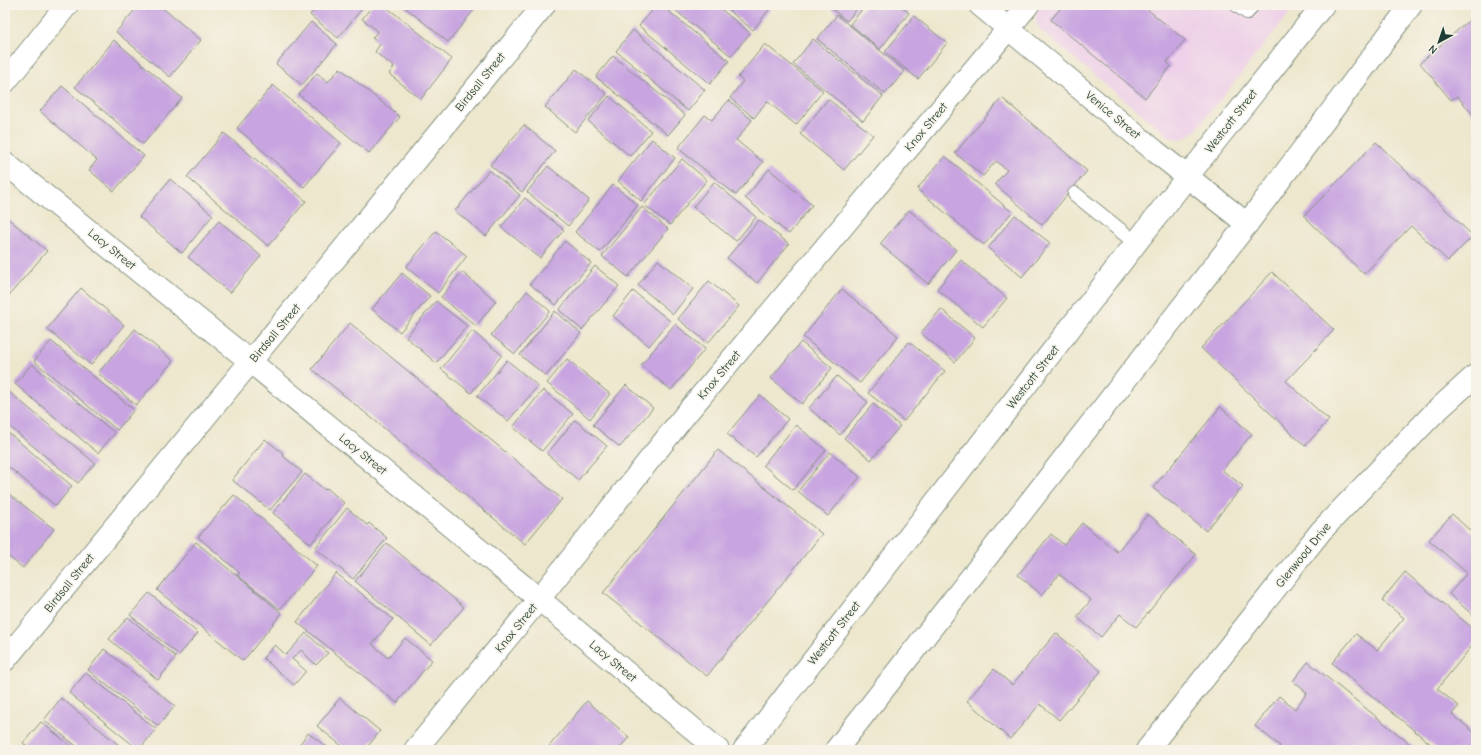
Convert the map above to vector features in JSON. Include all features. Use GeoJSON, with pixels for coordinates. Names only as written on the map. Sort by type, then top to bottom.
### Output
{"type":"FeatureCollection","features":[{"type":"Feature","properties":{"kind":"street"},"geometry":{"type":"LineString","coordinates":[[5,82],[67,5]]}},
{"type":"Feature","properties":{"kind":"street","name":"Birdsall Street"},"geometry":{"type":"LineString","coordinates":[[5,660],[544,5]]}},
{"type":"Feature","properties":{"kind":"street","name":"Venice Street"},"geometry":{"type":"LineString","coordinates":[[980,5],[1187,177],[1247,224]]}},
{"type":"Feature","properties":{"kind":"street","name":"Knox Street"},"geometry":{"type":"LineString","coordinates":[[415,750],[539,599],[685,415],[1028,5]]}},
{"type":"Feature","properties":{"kind":"street"},"geometry":{"type":"LineString","coordinates":[[836,750],[1247,224],[1411,5]]}},
{"type":"Feature","properties":{"kind":"street","name":"Westcott Street"},"geometry":{"type":"LineString","coordinates":[[744,750],[1318,7]]}},
{"type":"Feature","properties":{"kind":"street","name":"Lacy Street"},"geometry":{"type":"LineString","coordinates":[[5,163],[251,362],[539,599],[718,750]]}},
{"type":"Feature","properties":{"kind":"street","name":"Glenwood Drive"},"geometry":{"type":"LineString","coordinates":[[1147,750],[1321,531],[1432,415],[1476,375]]}},
{"type":"Feature","properties":{"kind":"lane"},"geometry":{"type":"LineString","coordinates":[[1237,5],[1246,12],[1252,5]]}},
{"type":"Feature","properties":{"kind":"lane"},"geometry":{"type":"LineString","coordinates":[[1075,194],[1136,243]]}},
{"type":"Feature","properties":{"kind":"shaded area"},"geometry":{"type":"Polygon","coordinates":[[[1040,5],[1296,5],[1195,131],[1186,137],[1178,139],[1167,135],[1042,32],[1036,23],[1036,14],[1040,5]]]}},
{"type":"Feature","properties":{"kind":"building"},"geometry":{"type":"Polygon","coordinates":[[[139,5],[159,5],[201,40],[170,77],[116,32],[139,5]]]}},
{"type":"Feature","properties":{"kind":"building"},"geometry":{"type":"Polygon","coordinates":[[[318,5],[365,5],[338,38],[310,15],[318,5]]]}},
{"type":"Feature","properties":{"kind":"building"},"geometry":{"type":"Polygon","coordinates":[[[373,5],[384,5],[452,59],[421,99],[389,74],[394,67],[375,52],[380,44],[372,38],[378,31],[362,19],[373,5]]]}},
{"type":"Feature","properties":{"kind":"building"},"geometry":{"type":"Polygon","coordinates":[[[402,5],[478,5],[448,42],[402,5]]]}},
{"type":"Feature","properties":{"kind":"building"},"geometry":{"type":"Polygon","coordinates":[[[657,5],[661,5],[729,61],[710,84],[639,26],[657,5]]]}},
{"type":"Feature","properties":{"kind":"building"},"geometry":{"type":"Polygon","coordinates":[[[669,5],[716,5],[750,33],[731,56],[669,5]]]}},
{"type":"Feature","properties":{"kind":"building"},"geometry":{"type":"Polygon","coordinates":[[[722,5],[771,5],[772,6],[753,30],[722,5]]]}},
{"type":"Feature","properties":{"kind":"building"},"geometry":{"type":"Polygon","coordinates":[[[827,5],[860,5],[847,21],[827,5]]]}},
{"type":"Feature","properties":{"kind":"building"},"geometry":{"type":"Polygon","coordinates":[[[866,5],[899,5],[909,13],[880,49],[850,24],[866,5]]]}},
{"type":"Feature","properties":{"kind":"building"},"geometry":{"type":"Polygon","coordinates":[[[1063,5],[1142,5],[1185,40],[1167,62],[1171,66],[1145,98],[1051,20],[1063,5]]]}},
{"type":"Feature","properties":{"kind":"building"},"geometry":{"type":"Polygon","coordinates":[[[837,15],[905,71],[885,94],[817,39],[837,15]]]}},
{"type":"Feature","properties":{"kind":"building"},"geometry":{"type":"Polygon","coordinates":[[[914,16],[947,43],[918,79],[885,52],[914,16]]]}},
{"type":"Feature","properties":{"kind":"building"},"geometry":{"type":"Polygon","coordinates":[[[1474,16],[1476,18],[1476,118],[1457,96],[1451,100],[1420,63],[1474,16]]]}},
{"type":"Feature","properties":{"kind":"building"},"geometry":{"type":"Polygon","coordinates":[[[311,22],[337,44],[302,85],[276,64],[311,22]]]}},
{"type":"Feature","properties":{"kind":"building"},"geometry":{"type":"Polygon","coordinates":[[[633,30],[705,90],[688,111],[616,51],[633,30]]]}},
{"type":"Feature","properties":{"kind":"building"},"geometry":{"type":"Polygon","coordinates":[[[813,39],[883,96],[863,121],[793,64],[813,39]]]}},
{"type":"Feature","properties":{"kind":"building"},"geometry":{"type":"Polygon","coordinates":[[[114,40],[182,98],[143,144],[75,87],[114,40]]]}},
{"type":"Feature","properties":{"kind":"building"},"geometry":{"type":"Polygon","coordinates":[[[765,44],[823,91],[796,125],[767,101],[754,118],[730,98],[743,81],[738,77],[765,44]]]}},
{"type":"Feature","properties":{"kind":"building"},"geometry":{"type":"Polygon","coordinates":[[[613,56],[685,115],[668,135],[596,77],[613,56]]]}},
{"type":"Feature","properties":{"kind":"building"},"geometry":{"type":"Polygon","coordinates":[[[340,68],[400,117],[369,153],[299,95],[317,73],[328,82],[340,68]]]}},
{"type":"Feature","properties":{"kind":"building"},"geometry":{"type":"Polygon","coordinates":[[[576,69],[607,94],[575,132],[545,107],[576,69]]]}},
{"type":"Feature","properties":{"kind":"building"},"geometry":{"type":"Polygon","coordinates":[[[273,85],[341,143],[304,187],[237,128],[273,85]]]}},
{"type":"Feature","properties":{"kind":"building"},"geometry":{"type":"Polygon","coordinates":[[[62,86],[144,156],[114,191],[89,170],[97,160],[40,111],[62,86]]]}},
{"type":"Feature","properties":{"kind":"building"},"geometry":{"type":"Polygon","coordinates":[[[609,96],[651,131],[630,156],[588,121],[609,96]]]}},
{"type":"Feature","properties":{"kind":"building"},"geometry":{"type":"Polygon","coordinates":[[[1002,98],[1087,171],[1042,225],[995,184],[1007,170],[996,161],[983,176],[955,153],[1002,98]]]}},
{"type":"Feature","properties":{"kind":"building"},"geometry":{"type":"Polygon","coordinates":[[[828,99],[873,135],[844,170],[800,134],[828,99]]]}},
{"type":"Feature","properties":{"kind":"building"},"geometry":{"type":"Polygon","coordinates":[[[729,100],[752,120],[736,140],[763,162],[736,195],[678,148],[705,115],[712,120],[729,100]]]}},
{"type":"Feature","properties":{"kind":"building"},"geometry":{"type":"Polygon","coordinates":[[[524,125],[555,151],[522,192],[490,165],[524,125]]]}},
{"type":"Feature","properties":{"kind":"building"},"geometry":{"type":"Polygon","coordinates":[[[224,133],[306,201],[268,246],[187,177],[224,133]]]}},
{"type":"Feature","properties":{"kind":"building"},"geometry":{"type":"Polygon","coordinates":[[[652,139],[675,158],[641,201],[618,181],[652,139]]]}},
{"type":"Feature","properties":{"kind":"building"},"geometry":{"type":"Polygon","coordinates":[[[1376,142],[1473,236],[1448,261],[1411,226],[1364,274],[1304,216],[1376,142]]]}},
{"type":"Feature","properties":{"kind":"building"},"geometry":{"type":"Polygon","coordinates":[[[945,156],[1012,212],[984,245],[917,189],[945,156]]]}},
{"type":"Feature","properties":{"kind":"building"},"geometry":{"type":"Polygon","coordinates":[[[682,159],[707,180],[670,225],[644,205],[682,159]]]}},
{"type":"Feature","properties":{"kind":"building"},"geometry":{"type":"Polygon","coordinates":[[[548,166],[589,200],[568,226],[527,192],[548,166]]]}},
{"type":"Feature","properties":{"kind":"building"},"geometry":{"type":"Polygon","coordinates":[[[769,169],[812,205],[789,234],[745,198],[769,169]]]}},
{"type":"Feature","properties":{"kind":"building"},"geometry":{"type":"Polygon","coordinates":[[[489,170],[520,195],[486,236],[455,211],[489,170]]]}},
{"type":"Feature","properties":{"kind":"building"},"geometry":{"type":"Polygon","coordinates":[[[170,179],[213,215],[182,253],[139,217],[170,179]]]}},
{"type":"Feature","properties":{"kind":"building"},"geometry":{"type":"Polygon","coordinates":[[[714,182],[756,217],[736,241],[693,207],[714,182]]]}},
{"type":"Feature","properties":{"kind":"building"},"geometry":{"type":"Polygon","coordinates":[[[613,185],[638,205],[600,252],[575,232],[613,185]]]}},
{"type":"Feature","properties":{"kind":"building"},"geometry":{"type":"Polygon","coordinates":[[[525,198],[564,230],[540,258],[501,227],[525,198]]]}},
{"type":"Feature","properties":{"kind":"building"},"geometry":{"type":"Polygon","coordinates":[[[642,207],[668,229],[628,277],[602,256],[642,207]]]}},
{"type":"Feature","properties":{"kind":"building"},"geometry":{"type":"Polygon","coordinates":[[[909,210],[956,250],[928,284],[880,244],[909,210]]]}},
{"type":"Feature","properties":{"kind":"building"},"geometry":{"type":"Polygon","coordinates":[[[1015,215],[1050,243],[1022,277],[988,248],[1015,215]]]}},
{"type":"Feature","properties":{"kind":"building"},"geometry":{"type":"Polygon","coordinates":[[[5,216],[47,251],[5,300],[5,216]]]}},
{"type":"Feature","properties":{"kind":"building"},"geometry":{"type":"Polygon","coordinates":[[[759,220],[789,244],[757,283],[727,258],[759,220]]]}},
{"type":"Feature","properties":{"kind":"building"},"geometry":{"type":"Polygon","coordinates":[[[219,221],[261,256],[230,293],[188,257],[219,221]]]}},
{"type":"Feature","properties":{"kind":"building"},"geometry":{"type":"Polygon","coordinates":[[[436,231],[467,256],[438,293],[406,267],[436,231]]]}},
{"type":"Feature","properties":{"kind":"building"},"geometry":{"type":"Polygon","coordinates":[[[565,241],[591,263],[556,305],[530,284],[565,241]]]}},
{"type":"Feature","properties":{"kind":"building"},"geometry":{"type":"Polygon","coordinates":[[[658,260],[693,289],[673,314],[638,285],[658,260]]]}},
{"type":"Feature","properties":{"kind":"building"},"geometry":{"type":"Polygon","coordinates":[[[961,260],[1007,298],[983,327],[937,289],[961,260]]]}},
{"type":"Feature","properties":{"kind":"building"},"geometry":{"type":"Polygon","coordinates":[[[595,266],[619,286],[582,330],[559,310],[595,266]]]}},
{"type":"Feature","properties":{"kind":"building"},"geometry":{"type":"Polygon","coordinates":[[[462,272],[496,301],[476,326],[441,297],[462,272]]]}},
{"type":"Feature","properties":{"kind":"building"},"geometry":{"type":"Polygon","coordinates":[[[1272,272],[1334,330],[1286,381],[1329,420],[1305,446],[1201,348],[1272,272]]]}},
{"type":"Feature","properties":{"kind":"building"},"geometry":{"type":"Polygon","coordinates":[[[402,273],[430,296],[400,332],[372,309],[402,273]]]}},
{"type":"Feature","properties":{"kind":"building"},"geometry":{"type":"Polygon","coordinates":[[[709,281],[739,306],[708,343],[678,319],[709,281]]]}},
{"type":"Feature","properties":{"kind":"building"},"geometry":{"type":"Polygon","coordinates":[[[81,288],[124,325],[91,365],[47,329],[81,288]]]}},
{"type":"Feature","properties":{"kind":"building"},"geometry":{"type":"Polygon","coordinates":[[[842,289],[898,336],[860,383],[803,337],[842,289]]]}},
{"type":"Feature","properties":{"kind":"building"},"geometry":{"type":"Polygon","coordinates":[[[527,291],[550,311],[515,354],[491,335],[527,291]]]}},
{"type":"Feature","properties":{"kind":"building"},"geometry":{"type":"Polygon","coordinates":[[[633,291],[670,321],[649,346],[613,316],[633,291]]]}},
{"type":"Feature","properties":{"kind":"building"},"geometry":{"type":"Polygon","coordinates":[[[436,301],[467,326],[436,363],[406,337],[436,301]]]}},
{"type":"Feature","properties":{"kind":"building"},"geometry":{"type":"Polygon","coordinates":[[[941,309],[975,338],[955,362],[921,333],[941,309]]]}},
{"type":"Feature","properties":{"kind":"building"},"geometry":{"type":"Polygon","coordinates":[[[555,311],[581,333],[546,376],[520,355],[555,311]]]}},
{"type":"Feature","properties":{"kind":"building"},"geometry":{"type":"Polygon","coordinates":[[[350,323],[562,499],[525,544],[312,369],[350,323]]]}},
{"type":"Feature","properties":{"kind":"building"},"geometry":{"type":"Polygon","coordinates":[[[675,324],[705,349],[671,390],[641,365],[675,324]]]}},
{"type":"Feature","properties":{"kind":"building"},"geometry":{"type":"Polygon","coordinates":[[[135,329],[173,361],[136,405],[98,373],[135,329]]]}},
{"type":"Feature","properties":{"kind":"building"},"geometry":{"type":"Polygon","coordinates":[[[472,331],[502,355],[471,393],[441,369],[472,331]]]}},
{"type":"Feature","properties":{"kind":"building"},"geometry":{"type":"Polygon","coordinates":[[[51,341],[134,410],[117,430],[34,361],[51,341]]]}},
{"type":"Feature","properties":{"kind":"building"},"geometry":{"type":"Polygon","coordinates":[[[801,342],[832,368],[802,404],[771,378],[801,342]]]}},
{"type":"Feature","properties":{"kind":"building"},"geometry":{"type":"Polygon","coordinates":[[[909,342],[945,371],[904,421],[868,393],[909,342]]]}},
{"type":"Feature","properties":{"kind":"building"},"geometry":{"type":"Polygon","coordinates":[[[567,359],[610,394],[590,419],[547,383],[567,359]]]}},
{"type":"Feature","properties":{"kind":"building"},"geometry":{"type":"Polygon","coordinates":[[[507,360],[538,386],[508,421],[477,396],[507,360]]]}},
{"type":"Feature","properties":{"kind":"building"},"geometry":{"type":"Polygon","coordinates":[[[32,364],[115,433],[98,453],[15,384],[32,364]]]}},
{"type":"Feature","properties":{"kind":"building"},"geometry":{"type":"Polygon","coordinates":[[[837,376],[868,402],[840,435],[809,408],[837,376]]]}},
{"type":"Feature","properties":{"kind":"building"},"geometry":{"type":"Polygon","coordinates":[[[626,385],[653,408],[620,447],[593,425],[626,385]]]}},
{"type":"Feature","properties":{"kind":"building"},"geometry":{"type":"Polygon","coordinates":[[[543,390],[573,414],[542,451],[513,427],[543,390]]]}},
{"type":"Feature","properties":{"kind":"building"},"geometry":{"type":"Polygon","coordinates":[[[8,391],[95,463],[78,483],[5,423],[5,395],[8,391]]]}},
{"type":"Feature","properties":{"kind":"building"},"geometry":{"type":"Polygon","coordinates":[[[760,395],[788,419],[756,457],[727,434],[760,395]]]}},
{"type":"Feature","properties":{"kind":"building"},"geometry":{"type":"Polygon","coordinates":[[[873,404],[900,426],[871,460],[844,438],[873,404]]]}},
{"type":"Feature","properties":{"kind":"building"},"geometry":{"type":"Polygon","coordinates":[[[1220,407],[1252,434],[1222,470],[1243,486],[1206,531],[1153,488],[1220,407]]]}},
{"type":"Feature","properties":{"kind":"building"},"geometry":{"type":"Polygon","coordinates":[[[575,420],[607,446],[578,480],[547,454],[575,420]]]}},
{"type":"Feature","properties":{"kind":"building"},"geometry":{"type":"Polygon","coordinates":[[[796,425],[826,450],[793,490],[763,465],[796,425]]]}},
{"type":"Feature","properties":{"kind":"building"},"geometry":{"type":"Polygon","coordinates":[[[5,430],[72,486],[56,506],[5,464],[5,430]]]}},
{"type":"Feature","properties":{"kind":"building"},"geometry":{"type":"Polygon","coordinates":[[[265,439],[283,453],[282,455],[302,472],[270,510],[232,480],[265,439]]]}},
{"type":"Feature","properties":{"kind":"building"},"geometry":{"type":"Polygon","coordinates":[[[718,450],[822,534],[707,676],[603,593],[718,450]]]}},
{"type":"Feature","properties":{"kind":"building"},"geometry":{"type":"Polygon","coordinates":[[[830,452],[860,477],[828,516],[798,491],[830,452]]]}},
{"type":"Feature","properties":{"kind":"building"},"geometry":{"type":"Polygon","coordinates":[[[305,474],[325,490],[327,488],[344,503],[311,544],[273,513],[305,474]]]}},
{"type":"Feature","properties":{"kind":"building"},"geometry":{"type":"Polygon","coordinates":[[[5,491],[54,529],[23,568],[5,554],[5,491]]]}},
{"type":"Feature","properties":{"kind":"building"},"geometry":{"type":"Polygon","coordinates":[[[234,495],[317,566],[280,609],[237,575],[240,573],[198,537],[234,495]]]}},
{"type":"Feature","properties":{"kind":"building"},"geometry":{"type":"Polygon","coordinates":[[[347,508],[367,525],[369,523],[387,538],[353,579],[315,548],[347,508]]]}},
{"type":"Feature","properties":{"kind":"building"},"geometry":{"type":"Polygon","coordinates":[[[1148,514],[1196,555],[1136,627],[1120,614],[1101,637],[1077,617],[1091,600],[1059,574],[1042,595],[1018,575],[1051,534],[1064,545],[1082,523],[1117,552],[1148,514]]]}},
{"type":"Feature","properties":{"kind":"building"},"geometry":{"type":"Polygon","coordinates":[[[1452,514],[1476,536],[1476,618],[1449,594],[1467,573],[1429,540],[1452,514]]]}},
{"type":"Feature","properties":{"kind":"building"},"geometry":{"type":"Polygon","coordinates":[[[196,542],[282,613],[243,661],[157,590],[196,542]]]}},
{"type":"Feature","properties":{"kind":"building"},"geometry":{"type":"Polygon","coordinates":[[[387,543],[464,607],[431,645],[355,581],[387,543]]]}},
{"type":"Feature","properties":{"kind":"building"},"geometry":{"type":"Polygon","coordinates":[[[1405,572],[1476,631],[1476,641],[1437,689],[1459,706],[1452,714],[1476,734],[1476,750],[1438,750],[1332,663],[1356,634],[1377,650],[1404,618],[1382,600],[1405,572]]]}},
{"type":"Feature","properties":{"kind":"building"},"geometry":{"type":"Polygon","coordinates":[[[336,573],[393,619],[372,644],[388,658],[405,638],[432,660],[397,703],[297,622],[336,573]]]}},
{"type":"Feature","properties":{"kind":"building"},"geometry":{"type":"Polygon","coordinates":[[[149,593],[198,633],[179,655],[130,615],[149,593]]]}},
{"type":"Feature","properties":{"kind":"building"},"geometry":{"type":"Polygon","coordinates":[[[128,617],[176,657],[158,680],[109,639],[128,617]]]}},
{"type":"Feature","properties":{"kind":"building"},"geometry":{"type":"Polygon","coordinates":[[[306,633],[328,653],[316,665],[301,650],[292,659],[306,671],[294,685],[263,658],[275,645],[286,655],[306,633]]]}},
{"type":"Feature","properties":{"kind":"building"},"geometry":{"type":"Polygon","coordinates":[[[1056,633],[1101,671],[1059,720],[1040,704],[1010,739],[967,701],[994,669],[1012,685],[1056,633]]]}},
{"type":"Feature","properties":{"kind":"building"},"geometry":{"type":"Polygon","coordinates":[[[104,649],[175,706],[158,726],[88,670],[104,649]]]}},
{"type":"Feature","properties":{"kind":"building"},"geometry":{"type":"Polygon","coordinates":[[[1308,662],[1414,747],[1411,750],[1276,750],[1280,746],[1255,726],[1279,696],[1295,709],[1307,693],[1293,681],[1308,662]]]}},
{"type":"Feature","properties":{"kind":"building"},"geometry":{"type":"Polygon","coordinates":[[[86,673],[156,729],[139,750],[69,693],[86,673]]]}},
{"type":"Feature","properties":{"kind":"building"},"geometry":{"type":"Polygon","coordinates":[[[61,698],[125,750],[81,750],[44,720],[61,698]]]}},
{"type":"Feature","properties":{"kind":"building"},"geometry":{"type":"Polygon","coordinates":[[[340,698],[380,731],[365,750],[347,750],[317,726],[340,698]]]}},
{"type":"Feature","properties":{"kind":"building"},"geometry":{"type":"Polygon","coordinates":[[[587,701],[629,737],[618,750],[546,750],[587,701]]]}},
{"type":"Feature","properties":{"kind":"building"},"geometry":{"type":"Polygon","coordinates":[[[41,722],[76,750],[31,750],[23,743],[41,722]]]}},
{"type":"Feature","properties":{"kind":"building"},"geometry":{"type":"Polygon","coordinates":[[[308,733],[331,750],[295,750],[308,733]]]}}]}
